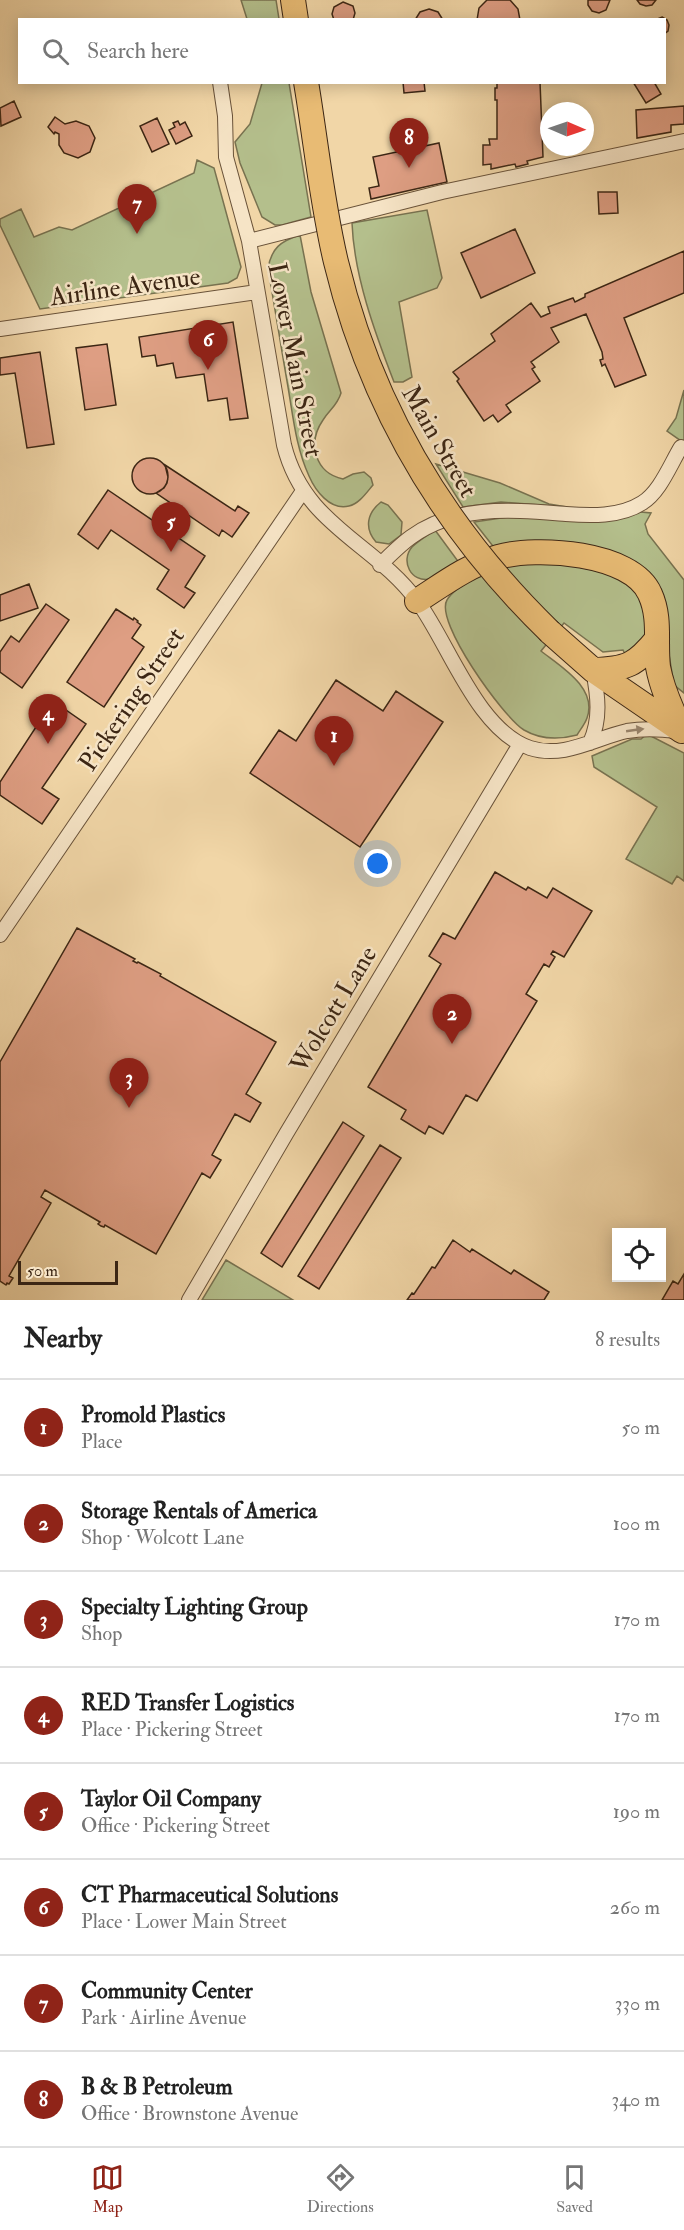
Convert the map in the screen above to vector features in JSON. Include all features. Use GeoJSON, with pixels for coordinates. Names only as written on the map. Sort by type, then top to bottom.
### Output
{"type":"FeatureCollection","features":[{"type":"Feature","properties":{"kind":"highway"},"geometry":{"type":"LineString","coordinates":[[293,0],[296,18]]}},
{"type":"Feature","properties":{"kind":"highway","name":"Main Street"},"geometry":{"type":"LineString","coordinates":[[306,84],[336,260],[364,356],[407,448],[461,533],[503,584],[550,632],[593,670],[683,732]]}},
{"type":"Feature","properties":{"kind":"highway"},"geometry":{"type":"LineString","coordinates":[[417,601],[450,579],[497,557],[543,552],[575,555],[618,567],[644,584],[650,592],[657,613],[661,680],[683,732]]}},
{"type":"Feature","properties":{"kind":"highway"},"geometry":{"type":"LineString","coordinates":[[593,670],[616,669],[634,663],[657,639]]}},
{"type":"Feature","properties":{"kind":"street","name":"Lower Main Street"},"geometry":{"type":"LineString","coordinates":[[220,84],[225,116],[226,157],[249,241],[284,445],[290,468],[303,491],[319,510],[380,564],[417,601],[479,704],[502,729],[520,744],[533,749],[577,748],[615,734],[640,729],[683,732]]}},
{"type":"Feature","properties":{"kind":"street"},"geometry":{"type":"LineString","coordinates":[[249,241],[442,192],[684,141]]}},
{"type":"Feature","properties":{"kind":"street","name":"Airline Avenue"},"geometry":{"type":"LineString","coordinates":[[0,329],[257,292]]}},
{"type":"Feature","properties":{"kind":"street"},"geometry":{"type":"LineString","coordinates":[[380,564],[402,544],[424,529],[464,515],[495,509],[590,516],[618,512],[639,505],[652,495],[683,448]]}},
{"type":"Feature","properties":{"kind":"street","name":"Pickering Street"},"geometry":{"type":"LineString","coordinates":[[0,935],[303,491]]}},
{"type":"Feature","properties":{"kind":"street"},"geometry":{"type":"LineString","coordinates":[[590,744],[597,727],[598,713],[593,670]]}},
{"type":"Feature","properties":{"kind":"street","name":"Wolcott Lane"},"geometry":{"type":"LineString","coordinates":[[189,1300],[520,744]]}},
{"type":"Feature","properties":{"kind":"green space"},"geometry":{"type":"Polygon","coordinates":[[[241,0],[276,0],[279,18],[247,18],[241,0]]]}},
{"type":"Feature","properties":{"kind":"green space"},"geometry":{"type":"Polygon","coordinates":[[[262,84],[289,84],[311,217],[275,225],[262,217],[240,163],[235,142],[250,124],[262,84]]]}},
{"type":"Feature","properties":{"kind":"green space"},"geometry":{"type":"Polygon","coordinates":[[[197,160],[214,168],[241,267],[237,278],[228,283],[40,309],[0,225],[0,219],[21,209],[34,237],[59,227],[72,230],[194,173],[197,160]]]}},
{"type":"Feature","properties":{"kind":"green space"},"geometry":{"type":"Polygon","coordinates":[[[427,210],[442,278],[437,288],[399,302],[412,377],[403,382],[394,382],[361,284],[352,223],[427,210]]]}},
{"type":"Feature","properties":{"kind":"green space"},"geometry":{"type":"Polygon","coordinates":[[[300,235],[311,292],[341,393],[318,429],[315,438],[317,456],[320,464],[333,476],[343,479],[364,472],[371,478],[373,485],[359,500],[349,506],[342,507],[330,502],[315,487],[301,454],[293,421],[268,269],[269,262],[278,246],[300,235]]]}},
{"type":"Feature","properties":{"kind":"green space"},"geometry":{"type":"Polygon","coordinates":[[[684,390],[684,443],[667,431],[676,418],[684,390]]]}},
{"type":"Feature","properties":{"kind":"green space"},"geometry":{"type":"Polygon","coordinates":[[[436,464],[500,483],[549,504],[567,507],[501,502],[463,507],[436,464]]]}},
{"type":"Feature","properties":{"kind":"green space"},"geometry":{"type":"Polygon","coordinates":[[[381,502],[388,505],[402,522],[401,535],[389,544],[376,542],[369,526],[370,516],[381,502]]]}},
{"type":"Feature","properties":{"kind":"green space"},"geometry":{"type":"Polygon","coordinates":[[[630,511],[651,513],[645,524],[648,534],[684,580],[684,693],[674,685],[667,642],[668,618],[656,583],[496,550],[474,522],[508,517],[630,511]]]}},
{"type":"Feature","properties":{"kind":"green space"},"geometry":{"type":"Polygon","coordinates":[[[435,530],[460,564],[430,579],[417,578],[409,570],[407,558],[414,545],[435,530]]]}},
{"type":"Feature","properties":{"kind":"green space"},"geometry":{"type":"Polygon","coordinates":[[[552,561],[599,570],[630,586],[643,606],[647,628],[641,641],[625,654],[623,650],[603,652],[564,623],[541,651],[575,679],[587,697],[589,707],[586,720],[577,735],[563,738],[537,736],[514,722],[487,689],[460,647],[446,611],[447,600],[452,594],[476,578],[511,565],[552,561]]]}},
{"type":"Feature","properties":{"kind":"green space"},"geometry":{"type":"Polygon","coordinates":[[[647,734],[684,753],[684,881],[677,876],[672,884],[626,859],[657,807],[594,767],[592,756],[632,739],[641,739],[647,734]]]}},
{"type":"Feature","properties":{"kind":"green space"},"geometry":{"type":"Polygon","coordinates":[[[226,1260],[293,1300],[202,1300],[226,1260]]]}},
{"type":"Feature","properties":{"kind":"building"},"geometry":{"type":"Polygon","coordinates":[[[487,0],[510,0],[518,9],[520,18],[477,18],[479,8],[487,0]]]}},
{"type":"Feature","properties":{"kind":"building"},"geometry":{"type":"Polygon","coordinates":[[[588,0],[610,0],[606,10],[599,13],[592,11],[588,5],[588,0]]]}},
{"type":"Feature","properties":{"kind":"building"},"geometry":{"type":"Polygon","coordinates":[[[637,0],[656,0],[652,5],[646,6],[637,0]]]}},
{"type":"Feature","properties":{"kind":"building"},"geometry":{"type":"Polygon","coordinates":[[[343,2],[353,6],[354,18],[333,18],[334,7],[343,2]]]}},
{"type":"Feature","properties":{"kind":"building"},"geometry":{"type":"Polygon","coordinates":[[[429,9],[438,12],[442,18],[416,18],[420,12],[429,9]]]}},
{"type":"Feature","properties":{"kind":"building"},"geometry":{"type":"Polygon","coordinates":[[[666,19],[669,25],[666,32],[666,19]]]}},
{"type":"Feature","properties":{"kind":"building"},"geometry":{"type":"Polygon","coordinates":[[[403,84],[424,84],[425,91],[404,93],[403,84]]]}},
{"type":"Feature","properties":{"kind":"building"},"geometry":{"type":"Polygon","coordinates":[[[497,84],[540,84],[540,156],[543,157],[527,161],[528,164],[516,167],[515,164],[491,169],[491,164],[483,165],[483,145],[490,145],[489,139],[497,139],[495,88],[497,84]]]}},
{"type":"Feature","properties":{"kind":"building"},"geometry":{"type":"Polygon","coordinates":[[[634,84],[655,84],[661,94],[646,103],[634,84]]]}},
{"type":"Feature","properties":{"kind":"building"},"geometry":{"type":"Polygon","coordinates":[[[14,101],[21,117],[1,126],[0,108],[14,101]]]}},
{"type":"Feature","properties":{"kind":"building"},"geometry":{"type":"Polygon","coordinates":[[[684,106],[684,124],[671,125],[671,132],[637,138],[636,110],[684,106]]]}},
{"type":"Feature","properties":{"kind":"building"},"geometry":{"type":"Polygon","coordinates":[[[55,117],[65,124],[76,121],[89,126],[95,138],[90,152],[78,158],[64,153],[59,145],[59,134],[55,132],[54,134],[48,127],[55,117]]]}},
{"type":"Feature","properties":{"kind":"building"},"geometry":{"type":"Polygon","coordinates":[[[157,118],[169,144],[152,152],[140,126],[157,118]]]}},
{"type":"Feature","properties":{"kind":"building"},"geometry":{"type":"Polygon","coordinates":[[[178,121],[180,125],[185,122],[192,136],[176,144],[169,130],[175,127],[173,123],[178,121]]]}},
{"type":"Feature","properties":{"kind":"building"},"geometry":{"type":"Polygon","coordinates":[[[439,143],[447,182],[371,199],[369,188],[379,186],[373,157],[439,143]]]}},
{"type":"Feature","properties":{"kind":"building"},"geometry":{"type":"Polygon","coordinates":[[[598,192],[617,192],[618,213],[599,214],[598,192]]]}},
{"type":"Feature","properties":{"kind":"building"},"geometry":{"type":"Polygon","coordinates":[[[515,229],[535,273],[481,298],[461,253],[515,229]]]}},
{"type":"Feature","properties":{"kind":"building"},"geometry":{"type":"Polygon","coordinates":[[[684,251],[684,293],[624,318],[646,375],[615,387],[605,364],[602,366],[600,360],[603,359],[602,352],[586,314],[551,328],[559,342],[531,362],[535,367],[532,369],[540,381],[506,405],[511,412],[498,422],[493,415],[484,421],[453,372],[495,341],[491,334],[531,303],[541,317],[550,313],[548,307],[573,298],[575,302],[585,297],[585,294],[684,251]]]}},
{"type":"Feature","properties":{"kind":"building"},"geometry":{"type":"Polygon","coordinates":[[[233,322],[248,418],[230,420],[227,398],[208,401],[204,374],[176,378],[173,363],[157,366],[155,355],[142,357],[139,337],[233,322]]]}},
{"type":"Feature","properties":{"kind":"building"},"geometry":{"type":"Polygon","coordinates":[[[107,344],[116,405],[85,410],[76,348],[107,344]]]}},
{"type":"Feature","properties":{"kind":"building"},"geometry":{"type":"Polygon","coordinates":[[[40,352],[54,444],[27,448],[15,373],[0,375],[0,358],[40,352]]]}},
{"type":"Feature","properties":{"kind":"building"},"geometry":{"type":"Polygon","coordinates":[[[150,458],[163,463],[168,476],[163,489],[150,494],[137,489],[132,476],[137,463],[150,458]]]}},
{"type":"Feature","properties":{"kind":"building"},"geometry":{"type":"Polygon","coordinates":[[[165,465],[235,511],[238,506],[249,513],[232,537],[222,530],[219,536],[156,493],[167,483],[165,465]]]}},
{"type":"Feature","properties":{"kind":"building"},"geometry":{"type":"Polygon","coordinates":[[[108,490],[205,556],[185,587],[195,593],[184,608],[157,589],[169,570],[111,530],[98,549],[78,534],[108,490]]]}},
{"type":"Feature","properties":{"kind":"building"},"geometry":{"type":"Polygon","coordinates":[[[29,584],[38,608],[0,621],[0,595],[29,584]]]}},
{"type":"Feature","properties":{"kind":"building"},"geometry":{"type":"Polygon","coordinates":[[[46,604],[69,620],[22,688],[0,672],[0,652],[11,636],[19,642],[46,604]]]}},
{"type":"Feature","properties":{"kind":"building"},"geometry":{"type":"Polygon","coordinates":[[[116,609],[133,620],[134,618],[141,625],[132,638],[144,647],[104,707],[67,682],[116,609]]]}},
{"type":"Feature","properties":{"kind":"building"},"geometry":{"type":"Polygon","coordinates":[[[336,680],[383,711],[396,691],[443,722],[360,847],[250,773],[279,730],[296,741],[336,680]]]}},
{"type":"Feature","properties":{"kind":"building"},"geometry":{"type":"Polygon","coordinates":[[[53,701],[86,724],[42,788],[59,799],[42,824],[0,795],[0,782],[53,701]]]}},
{"type":"Feature","properties":{"kind":"building"},"geometry":{"type":"Polygon","coordinates":[[[495,872],[526,890],[528,887],[547,898],[553,888],[592,911],[564,957],[553,951],[551,954],[555,957],[549,967],[544,964],[526,994],[537,1001],[477,1101],[466,1095],[443,1134],[429,1126],[425,1134],[401,1119],[406,1110],[368,1087],[441,964],[429,956],[443,933],[455,939],[495,872]]]}},
{"type":"Feature","properties":{"kind":"building"},"geometry":{"type":"Polygon","coordinates":[[[77,928],[135,959],[133,961],[161,974],[160,976],[276,1042],[246,1094],[261,1103],[250,1122],[235,1114],[212,1155],[221,1160],[210,1178],[202,1173],[156,1254],[105,1225],[101,1226],[98,1224],[100,1222],[45,1190],[41,1197],[51,1203],[9,1276],[13,1278],[6,1285],[0,1281],[0,1062],[77,928]]]}},
{"type":"Feature","properties":{"kind":"building"},"geometry":{"type":"Polygon","coordinates":[[[343,1122],[364,1136],[282,1267],[261,1253],[343,1122]]]}},
{"type":"Feature","properties":{"kind":"building"},"geometry":{"type":"Polygon","coordinates":[[[380,1145],[401,1158],[319,1289],[298,1276],[380,1145]]]}},
{"type":"Feature","properties":{"kind":"building"},"geometry":{"type":"Polygon","coordinates":[[[453,1240],[470,1252],[472,1249],[511,1274],[514,1270],[549,1292],[544,1300],[407,1300],[412,1293],[414,1294],[432,1267],[435,1268],[453,1240]]]}},
{"type":"Feature","properties":{"kind":"building"},"geometry":{"type":"Polygon","coordinates":[[[684,1274],[684,1300],[662,1300],[673,1281],[678,1284],[684,1274]]]}},
{"type":"Feature","properties":{"kind":"place","name":"B & B Petroleum"},"geometry":{"type":"Point","coordinates":[409,168]}},
{"type":"Feature","properties":{"kind":"place","name":"Community Center"},"geometry":{"type":"Point","coordinates":[137,234]}},
{"type":"Feature","properties":{"kind":"place","name":"CT Pharmaceutical Solutions"},"geometry":{"type":"Point","coordinates":[208,370]}},
{"type":"Feature","properties":{"kind":"place","name":"Taylor Oil Company"},"geometry":{"type":"Point","coordinates":[171,552]}},
{"type":"Feature","properties":{"kind":"place","name":"RED Transfer Logistics"},"geometry":{"type":"Point","coordinates":[48,744]}},
{"type":"Feature","properties":{"kind":"place","name":"Promold Plastics"},"geometry":{"type":"Point","coordinates":[334,766]}},
{"type":"Feature","properties":{"kind":"place","name":"Storage Rentals of America"},"geometry":{"type":"Point","coordinates":[452,1044]}},
{"type":"Feature","properties":{"kind":"place","name":"Specialty Lighting Group"},"geometry":{"type":"Point","coordinates":[129,1108]}}]}
